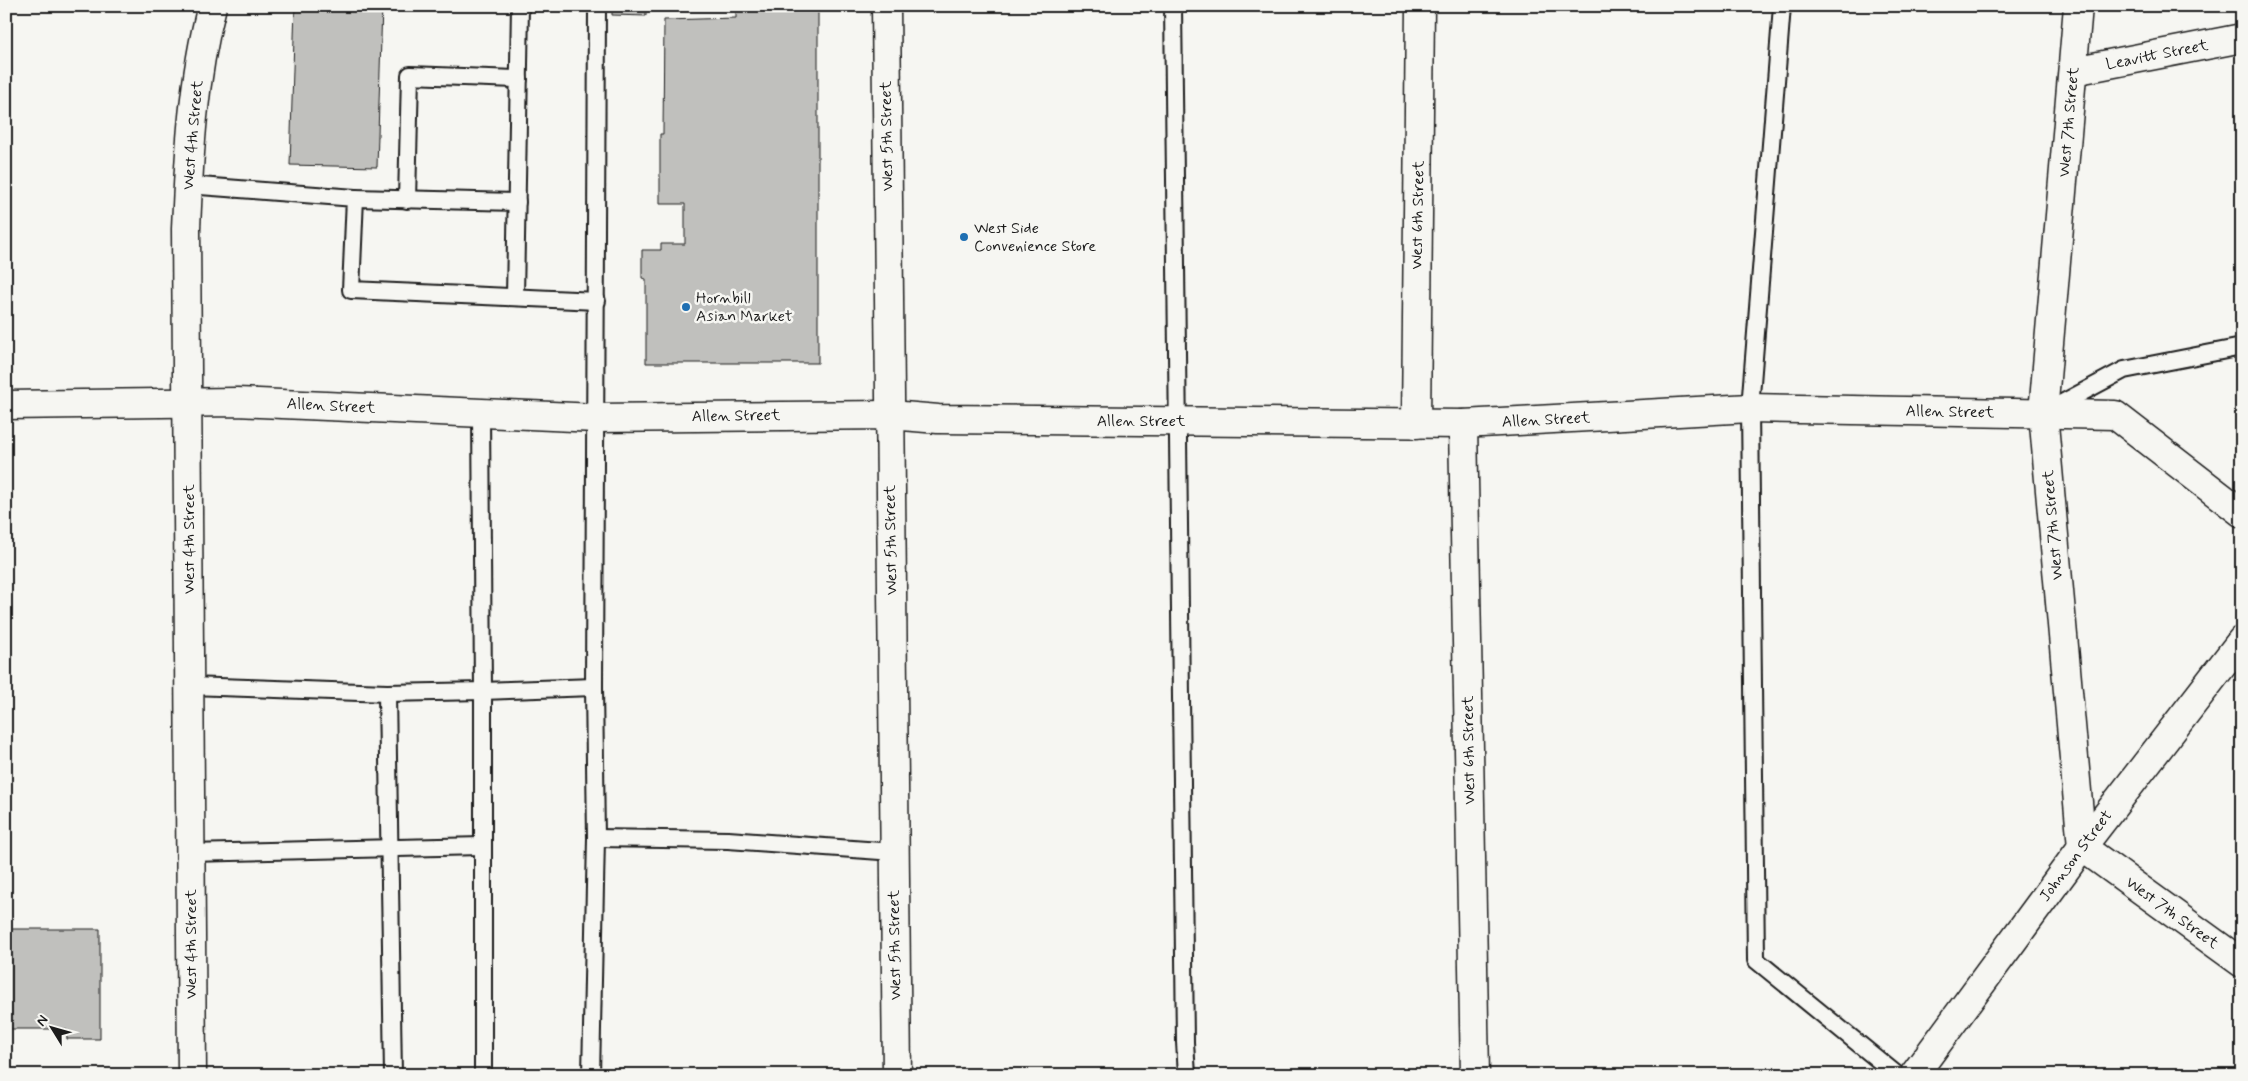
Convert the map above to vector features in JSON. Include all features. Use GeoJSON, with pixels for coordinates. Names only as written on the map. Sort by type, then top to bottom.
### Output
{"type":"FeatureCollection","features":[{"type":"Feature","properties":{"kind":"street","name":"West 4th Street"},"geometry":{"type":"LineString","coordinates":[[192,1075],[186,229],[187,185],[197,81],[212,6]]}},
{"type":"Feature","properties":{"kind":"street","name":"West 5th Street"},"geometry":{"type":"LineString","coordinates":[[886,6],[896,1075]]}},
{"type":"Feature","properties":{"kind":"street","name":"West 6th Street"},"geometry":{"type":"LineString","coordinates":[[1416,424],[1420,6]]}},
{"type":"Feature","properties":{"kind":"street","name":"West 7th Street"},"geometry":{"type":"LineString","coordinates":[[2078,6],[2043,414],[2082,847],[2242,963]]}},
{"type":"Feature","properties":{"kind":"street","name":"Leavitt Street"},"geometry":{"type":"LineString","coordinates":[[2073,71],[2242,38]]}},
{"type":"Feature","properties":{"kind":"street","name":"Allen Street"},"geometry":{"type":"LineString","coordinates":[[6,405],[237,402],[596,418],[891,415],[938,419],[1416,424],[1463,424],[1750,408],[2115,415],[2242,513]]}},
{"type":"Feature","properties":{"kind":"street","name":"West 6th Street"},"geometry":{"type":"LineString","coordinates":[[1463,424],[1475,1075]]}},
{"type":"Feature","properties":{"kind":"street","name":"Johnson Street"},"geometry":{"type":"LineString","coordinates":[[1914,1075],[2082,847],[2242,640]]}},
{"type":"Feature","properties":{"kind":"lane"},"geometry":{"type":"LineString","coordinates":[[516,297],[520,6]]}},
{"type":"Feature","properties":{"kind":"lane"},"geometry":{"type":"LineString","coordinates":[[591,1075],[596,838],[594,687],[597,6]]}},
{"type":"Feature","properties":{"kind":"lane"},"geometry":{"type":"LineString","coordinates":[[1173,6],[1184,1042],[1187,1075]]}},
{"type":"Feature","properties":{"kind":"lane"},"geometry":{"type":"LineString","coordinates":[[1782,6],[1750,408],[1756,960],[1897,1075]]}},
{"type":"Feature","properties":{"kind":"lane"},"geometry":{"type":"LineString","coordinates":[[407,200],[410,76],[518,79]]}},
{"type":"Feature","properties":{"kind":"lane"},"geometry":{"type":"LineString","coordinates":[[187,185],[355,198],[517,202]]}},
{"type":"Feature","properties":{"kind":"lane"},"geometry":{"type":"LineString","coordinates":[[355,198],[351,290],[597,301]]}},
{"type":"Feature","properties":{"kind":"lane"},"geometry":{"type":"LineString","coordinates":[[2043,414],[2124,370],[2242,347]]}},
{"type":"Feature","properties":{"kind":"lane"},"geometry":{"type":"LineString","coordinates":[[481,413],[483,1075]]}},
{"type":"Feature","properties":{"kind":"lane"},"geometry":{"type":"LineString","coordinates":[[190,686],[387,693],[594,687]]}},
{"type":"Feature","properties":{"kind":"lane"},"geometry":{"type":"LineString","coordinates":[[387,693],[393,1075]]}},
{"type":"Feature","properties":{"kind":"lane"},"geometry":{"type":"LineString","coordinates":[[596,838],[728,840],[894,852]]}},
{"type":"Feature","properties":{"kind":"lane"},"geometry":{"type":"LineString","coordinates":[[190,853],[482,846]]}},
{"type":"Feature","properties":{"kind":"building"},"geometry":{"type":"Polygon","coordinates":[[[295,6],[382,6],[377,167],[290,165],[295,6]]]}},
{"type":"Feature","properties":{"kind":"building"},"geometry":{"type":"Polygon","coordinates":[[[612,6],[646,6],[646,16],[612,15],[612,6]]]}},
{"type":"Feature","properties":{"kind":"building"},"geometry":{"type":"Polygon","coordinates":[[[736,6],[818,6],[818,363],[646,363],[646,279],[642,278],[642,250],[661,250],[661,244],[685,244],[685,204],[660,204],[660,134],[663,134],[664,20],[736,18],[736,6]]]}},
{"type":"Feature","properties":{"kind":"building"},"geometry":{"type":"Polygon","coordinates":[[[2242,386],[2242,426],[2240,387],[2242,386]]]}},
{"type":"Feature","properties":{"kind":"building"},"geometry":{"type":"Polygon","coordinates":[[[6,929],[100,929],[100,1039],[67,1039],[66,1029],[6,1029],[6,929]]]}},
{"type":"Feature","properties":{"kind":"place","name":"West Side Convenience Store"},"geometry":{"type":"Point","coordinates":[964,237]}},
{"type":"Feature","properties":{"kind":"place","name":"Hornbill Asian Market"},"geometry":{"type":"Point","coordinates":[686,307]}}]}
